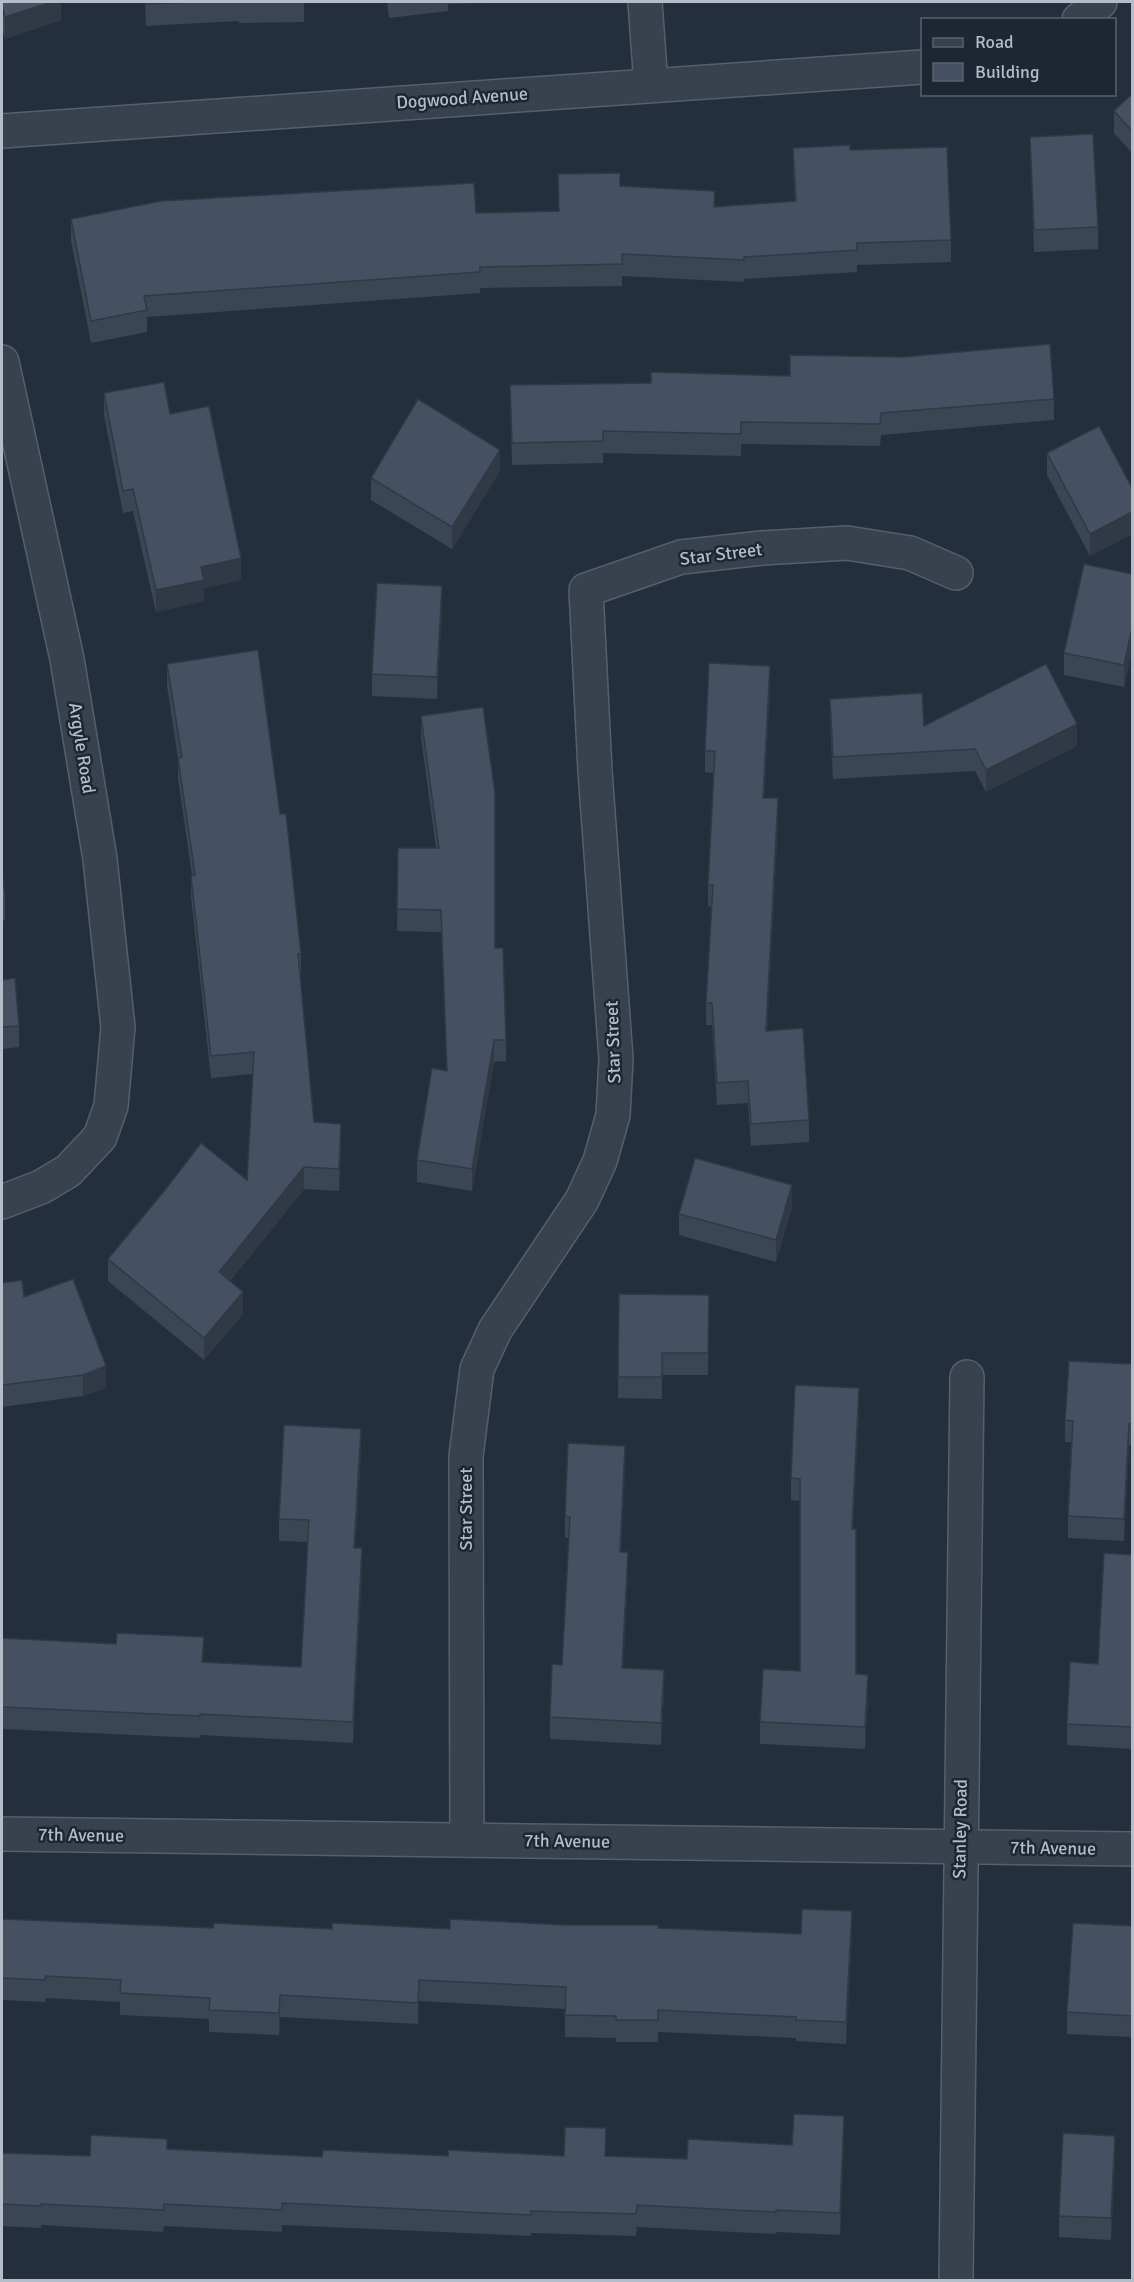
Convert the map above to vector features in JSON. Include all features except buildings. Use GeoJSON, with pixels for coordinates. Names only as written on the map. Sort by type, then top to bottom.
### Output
{"type":"FeatureCollection","features":[{"type":"Feature","properties":{"kind":"street"},"geometry":{"type":"LineString","coordinates":[[645,2],[651,85]]}},
{"type":"Feature","properties":{"kind":"street"},"geometry":{"type":"LineString","coordinates":[[1081,18],[1100,2]]}},
{"type":"Feature","properties":{"kind":"street","name":"Dogwood Avenue"},"geometry":{"type":"LineString","coordinates":[[2,131],[921,67]]}},
{"type":"Feature","properties":{"kind":"street","name":"Argyle Road"},"geometry":{"type":"LineString","coordinates":[[2,362],[68,659],[100,859],[118,1027],[111,1106],[100,1137],[68,1171],[41,1187],[2,1202]]}},
{"type":"Feature","properties":{"kind":"street","name":"Star Street"},"geometry":{"type":"LineString","coordinates":[[467,1840],[466,1456],[477,1369],[495,1330],[582,1200],[600,1161],[613,1115],[616,1059],[595,771],[586,590],[681,557],[762,548],[847,543],[910,553],[956,573]]}},
{"type":"Feature","properties":{"kind":"street","name":"Stanley Road"},"geometry":{"type":"LineString","coordinates":[[956,2280],[967,1377]]}},
{"type":"Feature","properties":{"kind":"street","name":"7th Avenue"},"geometry":{"type":"LineString","coordinates":[[2,1834],[1132,1849]]}}]}
